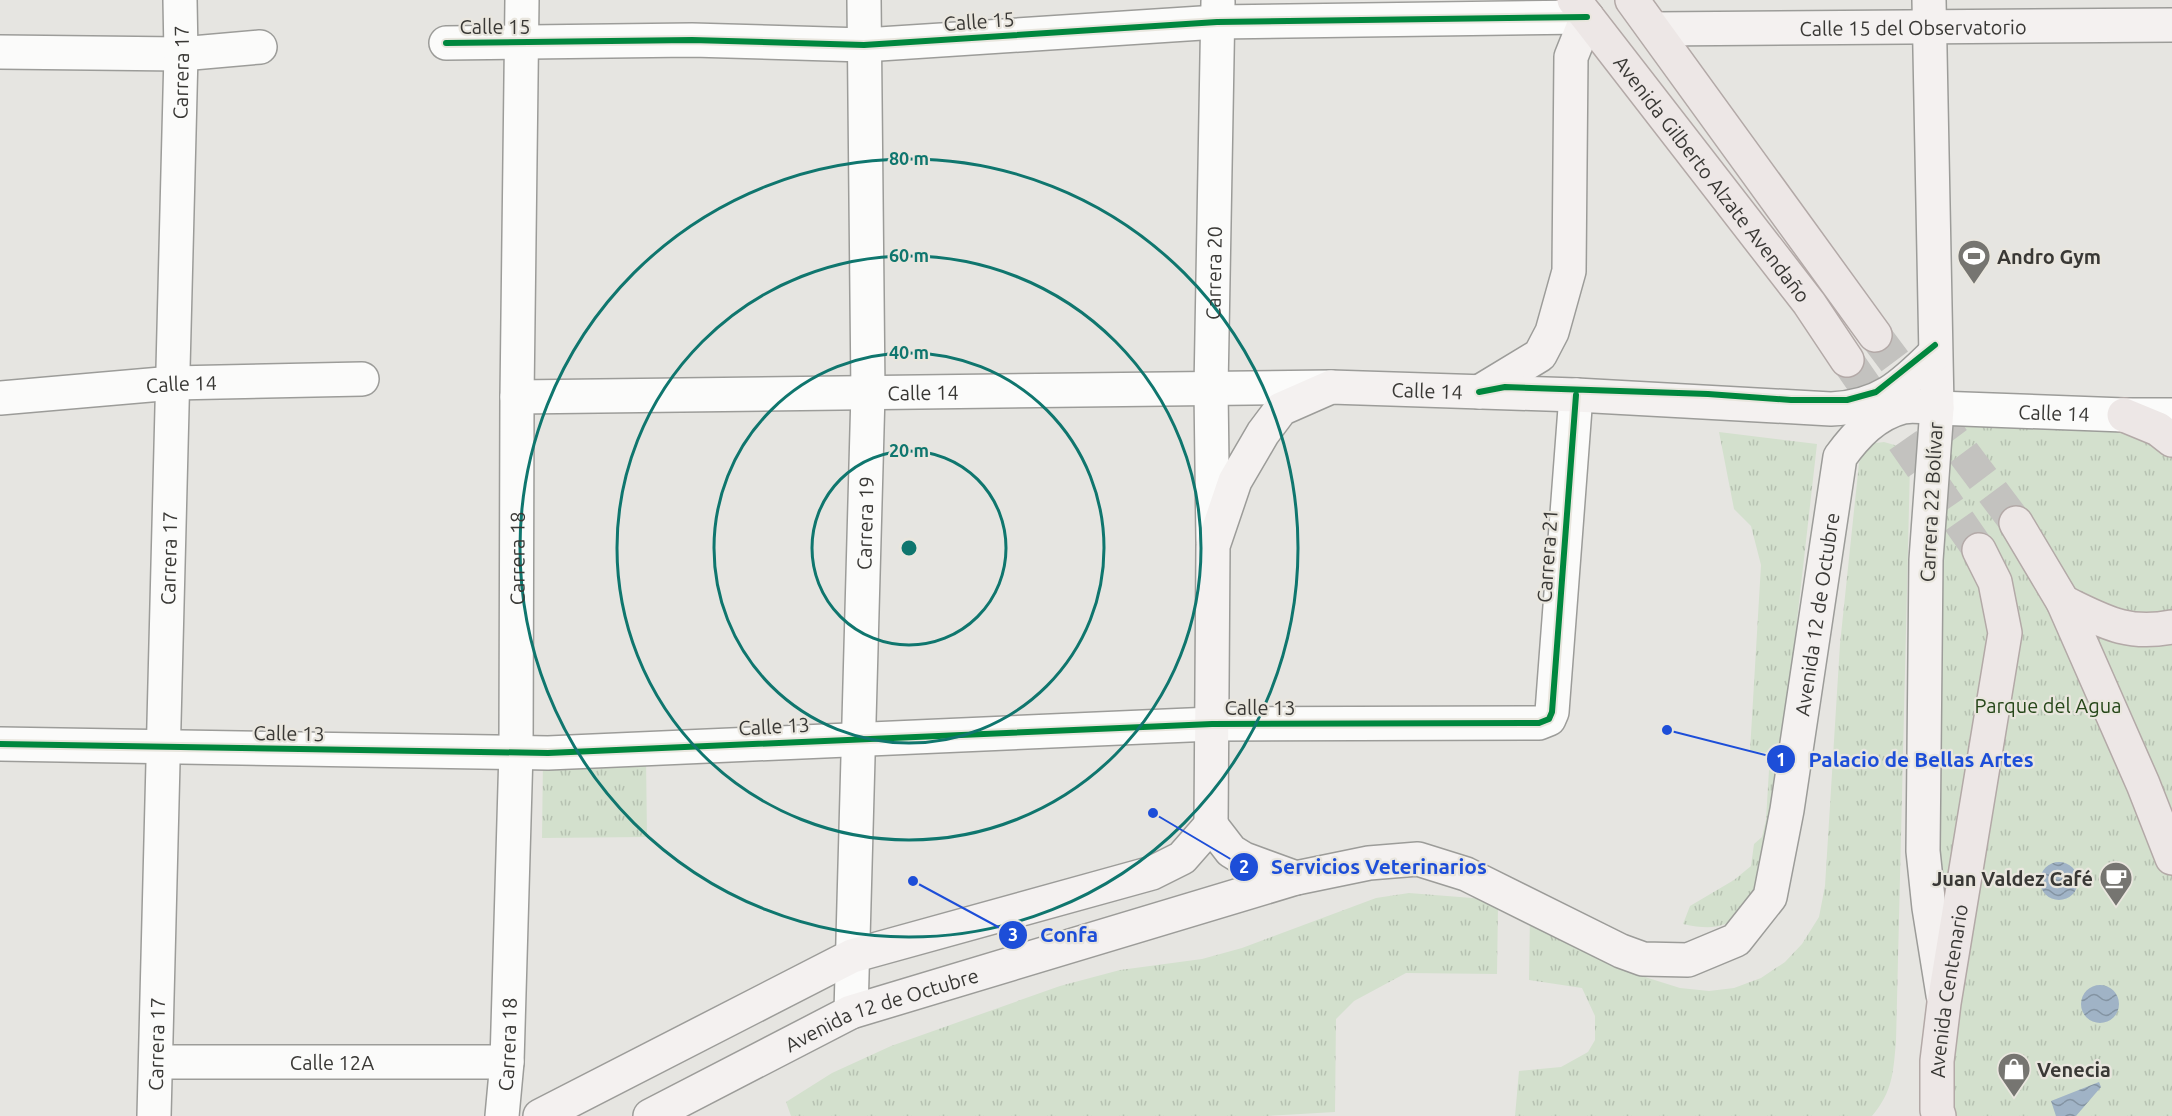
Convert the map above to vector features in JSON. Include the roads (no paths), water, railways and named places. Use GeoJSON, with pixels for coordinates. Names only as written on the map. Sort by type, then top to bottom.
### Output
{"type":"FeatureCollection","features":[{"type":"Feature","properties":{"kind":"main road","name":"Avenida Gilberto Alzate Avendaño"},"geometry":{"type":"LineString","coordinates":[[1632,0],[1875,335]]}},
{"type":"Feature","properties":{"kind":"main road","name":"Avenida Gilberto Alzate Avendaño"},"geometry":{"type":"LineString","coordinates":[[1580,9],[1802,294],[1847,360]]}},
{"type":"Feature","properties":{"kind":"main road"},"geometry":{"type":"LineString","coordinates":[[1479,392],[1540,355],[1552,332],[1569,271],[1571,57],[1580,9]]}},
{"type":"Feature","properties":{"kind":"main road","name":"Calle 15 del Observatorio"},"geometry":{"type":"LineString","coordinates":[[1655,29],[1928,14],[2172,25]]}},
{"type":"Feature","properties":{"kind":"main road","name":"Carrera 22 Bolívar"},"geometry":{"type":"LineString","coordinates":[[1928,14],[1936,408],[1926,560],[1923,851],[1929,908],[1944,1003]]}},
{"type":"Feature","properties":{"kind":"main road","name":"Calle 14"},"geometry":{"type":"LineString","coordinates":[[1263,434],[1281,409],[1331,387],[1576,395],[1831,409],[1851,408],[1874,402],[1897,388],[1935,352]]}},
{"type":"Feature","properties":{"kind":"main road","name":"Avenida 12 de Octubre"},"geometry":{"type":"LineString","coordinates":[[650,1116],[851,1012],[1296,878],[1369,863],[1418,859],[1467,874],[1621,951],[1642,958],[1688,960],[1736,940],[1770,897],[1787,810],[1840,457],[1860,431],[1883,416],[1904,406],[1936,408]]}},
{"type":"Feature","properties":{"kind":"main road"},"geometry":{"type":"LineString","coordinates":[[1831,409],[1838,431],[1840,457]]}},
{"type":"Feature","properties":{"kind":"main road"},"geometry":{"type":"LineString","coordinates":[[2124,415],[2158,429],[2172,440]]}},
{"type":"Feature","properties":{"kind":"main road","name":"Carrera 20"},"geometry":{"type":"LineString","coordinates":[[1211,825],[1213,546],[1235,481],[1263,434]]}},
{"type":"Feature","properties":{"kind":"main road"},"geometry":{"type":"LineString","coordinates":[[2016,523],[2063,602],[2143,784],[2172,858]]}},
{"type":"Feature","properties":{"kind":"main road","name":"Avenida Centenario"},"geometry":{"type":"LineString","coordinates":[[1939,1116],[1937,1061],[1944,1003],[2005,633],[1995,582],[1979,550]]}},
{"type":"Feature","properties":{"kind":"main road"},"geometry":{"type":"LineString","coordinates":[[2063,602],[2117,627],[2152,631],[2172,627]]}},
{"type":"Feature","properties":{"kind":"main road"},"geometry":{"type":"LineString","coordinates":[[540,1116],[852,956],[1152,873],[1182,858],[1211,825],[1231,851],[1244,859],[1296,878]]}},
{"type":"Feature","properties":{"kind":"street","name":"Carrera 17"},"geometry":{"type":"LineString","coordinates":[[154,1116],[181,54],[180,0]]}},
{"type":"Feature","properties":{"kind":"street","name":"Carrera 18"},"geometry":{"type":"LineString","coordinates":[[502,1116],[507,1062],[516,752],[517,397],[522,0]]}},
{"type":"Feature","properties":{"kind":"street","name":"Carrera 19"},"geometry":{"type":"LineString","coordinates":[[851,1012],[868,393],[864,0]]}},
{"type":"Feature","properties":{"kind":"street","name":"Calle 15"},"geometry":{"type":"LineString","coordinates":[[446,43],[522,44],[692,40],[864,45],[1218,11],[1580,9]]}},
{"type":"Feature","properties":{"kind":"street","name":"Carrera 20"},"geometry":{"type":"LineString","coordinates":[[1213,546],[1211,389],[1218,11]]}},
{"type":"Feature","properties":{"kind":"street"},"geometry":{"type":"LineString","coordinates":[[0,52],[181,54],[260,47]]}},
{"type":"Feature","properties":{"kind":"street","name":"Calle 14"},"geometry":{"type":"LineString","coordinates":[[0,398],[173,383],[362,379]]}},
{"type":"Feature","properties":{"kind":"street","name":"Calle 14"},"geometry":{"type":"LineString","coordinates":[[517,397],[1331,387]]}},
{"type":"Feature","properties":{"kind":"street","name":"Carrera 21"},"geometry":{"type":"LineString","coordinates":[[1549,719],[1552,712],[1576,395]]}},
{"type":"Feature","properties":{"kind":"street","name":"Calle 14"},"geometry":{"type":"LineString","coordinates":[[1936,408],[2172,415]]}},
{"type":"Feature","properties":{"kind":"street","name":"Calle 13"},"geometry":{"type":"LineString","coordinates":[[0,744],[548,753],[1212,724],[1539,723],[1549,719]]}},
{"type":"Feature","properties":{"kind":"street","name":"Calle 12A"},"geometry":{"type":"LineString","coordinates":[[156,1062],[507,1062]]}},
{"type":"Feature","properties":{"kind":"water"},"geometry":{"type":"Polygon","coordinates":[[[2059,862],[2066,863],[2072,868],[2077,874],[2077,888],[2072,894],[2066,899],[2059,900],[2052,899],[2046,894],[2041,888],[2040,881],[2041,874],[2046,868],[2052,863],[2059,862]]]}},
{"type":"Feature","properties":{"kind":"water"},"geometry":{"type":"Polygon","coordinates":[[[2100,985],[2107,986],[2113,991],[2118,997],[2118,1011],[2113,1017],[2107,1022],[2100,1023],[2093,1022],[2087,1017],[2082,1011],[2081,1004],[2082,997],[2087,991],[2093,986],[2100,985]]]}},
{"type":"Feature","properties":{"kind":"water"},"geometry":{"type":"Polygon","coordinates":[[[2099,1082],[2101,1087],[2076,1116],[2056,1116],[2051,1101],[2099,1082]]]}},
{"type":"Feature","properties":{"kind":"tunnel"},"geometry":{"type":"LineString","coordinates":[[1875,335],[2016,523]]}},
{"type":"Feature","properties":{"kind":"tunnel"},"geometry":{"type":"LineString","coordinates":[[1847,360],[1979,550]]}},
{"type":"Feature","properties":{"kind":"place","name":"Andro Gym"},"geometry":{"type":"Point","coordinates":[1974,285]}},
{"type":"Feature","properties":{"kind":"place","name":"Palacio de Bellas Artes"},"geometry":{"type":"Point","coordinates":[1667,730]}},
{"type":"Feature","properties":{"kind":"place","name":"Servicios Veterinarios"},"geometry":{"type":"Point","coordinates":[1153,813]}},
{"type":"Feature","properties":{"kind":"place","name":"Confa"},"geometry":{"type":"Point","coordinates":[913,881]}},
{"type":"Feature","properties":{"kind":"place","name":"Juan Valdez Café"},"geometry":{"type":"Point","coordinates":[2116,907]}},
{"type":"Feature","properties":{"kind":"place","name":"Venecia"},"geometry":{"type":"Point","coordinates":[2014,1098]}},
{"type":"Feature","properties":{"kind":"park label","name":"Parque del Agua"},"geometry":{"type":"Point","coordinates":[2048,705]}}]}
